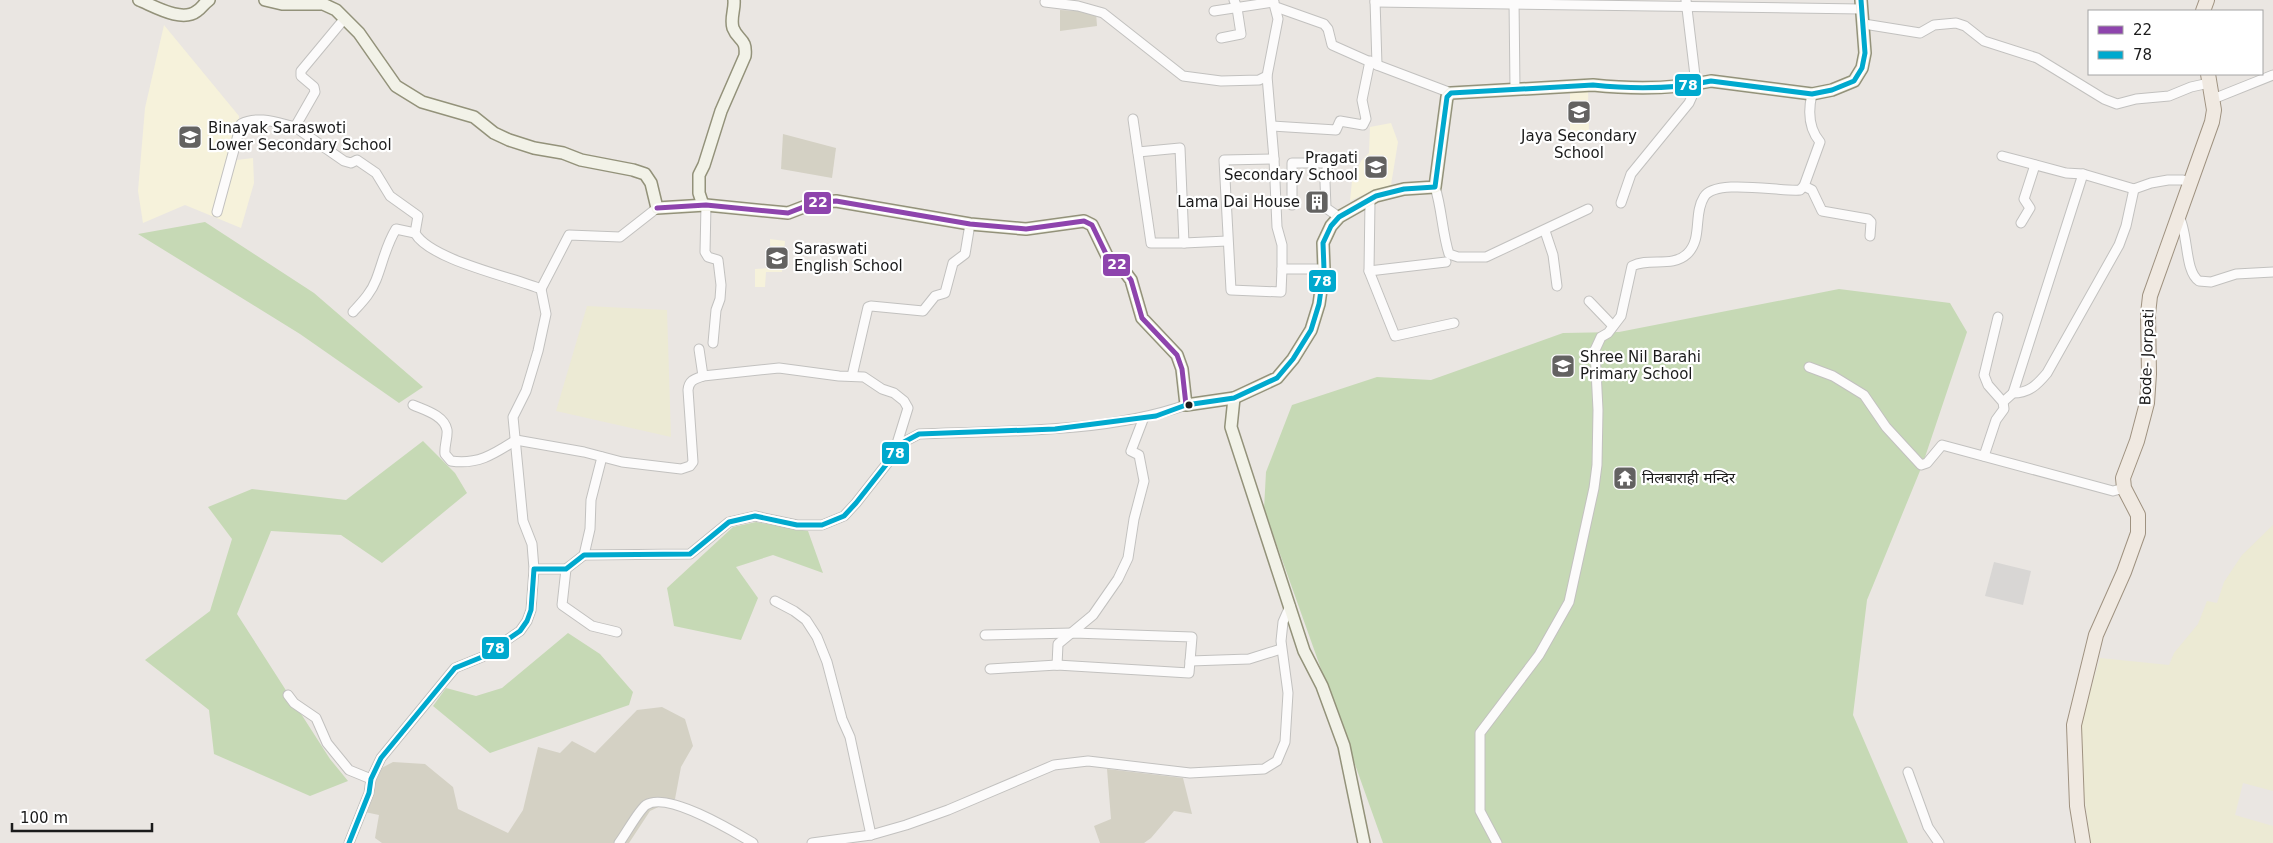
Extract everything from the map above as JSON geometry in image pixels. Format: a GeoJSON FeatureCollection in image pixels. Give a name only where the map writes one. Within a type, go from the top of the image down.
{"type":"FeatureCollection","features":[{"type":"Feature","properties":{"kind":"main road","name":"Bode- Jorpati"},"geometry":{"type":"LineString","coordinates":[[2124,488],[2124,470],[2139,435],[2147,403],[2150,296],[2212,122],[2213,99],[2209,79]]}},
{"type":"Feature","properties":{"kind":"main road"},"geometry":{"type":"LineString","coordinates":[[2083,843],[2077,806],[2074,725],[2096,635],[2124,572],[2138,533],[2138,515],[2124,488]]}},
{"type":"Feature","properties":{"kind":"street"},"geometry":{"type":"LineString","coordinates":[[139,0],[176,14],[189,15],[197,11],[209,0]]}},
{"type":"Feature","properties":{"kind":"street"},"geometry":{"type":"LineString","coordinates":[[265,0],[282,4],[323,4],[336,10],[364,39],[396,86],[409,95],[422,102],[474,118],[494,133],[509,140],[534,148],[563,153],[581,160],[645,174],[650,183],[657,208]]}},
{"type":"Feature","properties":{"kind":"street"},"geometry":{"type":"LineString","coordinates":[[713,343],[721,284],[718,260],[708,257],[705,252],[705,205],[699,193],[699,175],[721,111],[745,56],[746,48],[743,40],[734,31],[731,21],[734,0]]}},
{"type":"Feature","properties":{"kind":"street"},"geometry":{"type":"LineString","coordinates":[[1214,11],[1236,4],[1274,3],[1324,24],[1328,29],[1332,45],[1373,63],[1452,92],[1594,85],[1617,87],[1697,84],[1711,81],[1812,94],[1832,90],[1854,81],[1862,68],[1865,53],[1861,5],[1375,1],[1373,63],[1362,100],[1366,119],[1363,125],[1340,121],[1336,130],[1272,126]]}},
{"type":"Feature","properties":{"kind":"street"},"geometry":{"type":"LineString","coordinates":[[1045,2],[1078,6],[1103,13],[1183,76],[1230,81],[1259,80],[1267,76]]}},
{"type":"Feature","properties":{"kind":"street"},"geometry":{"type":"LineString","coordinates":[[1514,2],[1515,89]]}},
{"type":"Feature","properties":{"kind":"street"},"geometry":{"type":"LineString","coordinates":[[1274,3],[1278,19],[1267,76],[1272,126],[1274,160],[1277,227],[1282,244],[1281,292],[1231,290],[1224,160],[1274,160],[1330,163],[1325,182],[1326,208],[1339,217]]}},
{"type":"Feature","properties":{"kind":"street"},"geometry":{"type":"LineString","coordinates":[[1621,203],[1631,174],[1689,103],[1697,84],[1685,3]]}},
{"type":"Feature","properties":{"kind":"street"},"geometry":{"type":"LineString","coordinates":[[1221,38],[1241,34],[1236,4]]}},
{"type":"Feature","properties":{"kind":"street"},"geometry":{"type":"LineString","coordinates":[[295,127],[315,92],[314,87],[301,76],[301,71],[344,18]]}},
{"type":"Feature","properties":{"kind":"street"},"geometry":{"type":"LineString","coordinates":[[1864,24],[1920,33],[1934,25],[1956,23],[1966,26],[1984,41],[2037,58],[2104,99],[2117,104],[2136,99],[2169,96],[2209,79]]}},
{"type":"Feature","properties":{"kind":"street"},"geometry":{"type":"LineString","coordinates":[[2213,99],[2273,74]]}},
{"type":"Feature","properties":{"kind":"street"},"geometry":{"type":"LineString","coordinates":[[1452,92],[1447,97],[1435,187],[1444,222],[1444,238],[1449,254],[1458,258],[1486,257],[1545,231],[1588,209]]}},
{"type":"Feature","properties":{"kind":"street"},"geometry":{"type":"LineString","coordinates":[[1497,843],[1480,811],[1480,733],[1539,655],[1569,602],[1598,465],[1595,350],[1601,337],[1621,316],[1632,266],[1638,263],[1674,261],[1687,254],[1695,240],[1700,208],[1704,196],[1711,190],[1742,187],[1791,191],[1800,190],[1804,186],[1820,142],[1812,133],[1810,118],[1812,94]]}},
{"type":"Feature","properties":{"kind":"street"},"geometry":{"type":"LineString","coordinates":[[1133,119],[1151,243],[1184,244],[1227,241]]}},
{"type":"Feature","properties":{"kind":"street"},"geometry":{"type":"LineString","coordinates":[[217,212],[241,124],[246,121],[270,121],[295,127],[344,161],[351,162],[357,160],[376,173],[390,196],[418,216],[414,233]]}},
{"type":"Feature","properties":{"kind":"street"},"geometry":{"type":"LineString","coordinates":[[1138,152],[1180,148],[1184,244]]}},
{"type":"Feature","properties":{"kind":"street"},"geometry":{"type":"LineString","coordinates":[[2002,156],[2066,173],[2084,174],[2134,189],[2168,180],[2183,180],[2189,183]]}},
{"type":"Feature","properties":{"kind":"street"},"geometry":{"type":"LineString","coordinates":[[1292,162],[1292,205]]}},
{"type":"Feature","properties":{"kind":"street"},"geometry":{"type":"LineString","coordinates":[[2021,223],[2030,208],[2024,199],[2035,165]]}},
{"type":"Feature","properties":{"kind":"street"},"geometry":{"type":"LineString","coordinates":[[2003,402],[2013,393],[2084,174]]}},
{"type":"Feature","properties":{"kind":"street"},"geometry":{"type":"LineString","coordinates":[[1804,186],[1812,190],[1822,212],[1868,219],[1871,222],[1870,236]]}},
{"type":"Feature","properties":{"kind":"street"},"geometry":{"type":"LineString","coordinates":[[534,569],[566,569],[584,555],[690,554],[729,522],[755,516],[797,525],[822,525],[844,516],[904,442],[919,434],[1055,429],[1156,416],[1186,406],[1234,398],[1277,378],[1293,359],[1311,330],[1320,304],[1324,270],[1323,243],[1331,226],[1339,217],[1376,196],[1404,189],[1435,187]]}},
{"type":"Feature","properties":{"kind":"street"},"geometry":{"type":"LineString","coordinates":[[2013,393],[2024,393],[2037,385],[2047,374],[2060,353],[2119,245],[2126,226],[2134,189]]}},
{"type":"Feature","properties":{"kind":"street"},"geometry":{"type":"LineString","coordinates":[[348,843],[369,793],[371,778],[381,758],[456,668],[482,658],[520,631],[527,621],[531,610],[534,569],[532,544],[523,521],[513,417],[526,391],[538,351],[546,314],[541,289],[569,235],[620,237],[657,208],[705,205],[788,213],[814,204],[836,201],[970,224],[1026,229],[1084,221],[1092,226],[1109,260],[1122,268],[1131,280],[1142,318],[1177,355],[1182,369],[1186,406]]}},
{"type":"Feature","properties":{"kind":"street"},"geometry":{"type":"LineString","coordinates":[[1370,201],[1369,271],[1395,336],[1454,322]]}},
{"type":"Feature","properties":{"kind":"street"},"geometry":{"type":"LineString","coordinates":[[2178,214],[2184,224],[2192,274],[2199,281],[2211,282],[2236,274],[2273,272]]}},
{"type":"Feature","properties":{"kind":"street"},"geometry":{"type":"LineString","coordinates":[[852,376],[868,307],[924,311],[935,296],[945,294],[953,263],[965,254],[970,224]]}},
{"type":"Feature","properties":{"kind":"street"},"geometry":{"type":"LineString","coordinates":[[353,312],[368,296],[377,279],[387,243],[396,229],[414,233],[429,246],[452,258],[498,276],[516,279],[541,289]]}},
{"type":"Feature","properties":{"kind":"street"},"geometry":{"type":"LineString","coordinates":[[1545,231],[1552,255],[1557,286]]}},
{"type":"Feature","properties":{"kind":"street"},"geometry":{"type":"LineString","coordinates":[[1369,271],[1446,262]]}},
{"type":"Feature","properties":{"kind":"street"},"geometry":{"type":"LineString","coordinates":[[1282,269],[1324,270]]}},
{"type":"Feature","properties":{"kind":"street"},"geometry":{"type":"LineString","coordinates":[[1589,301],[1613,326]]}},
{"type":"Feature","properties":{"kind":"street"},"geometry":{"type":"LineString","coordinates":[[1984,456],[1996,420],[2004,409],[2003,402],[1988,385],[1984,375],[1998,317]]}},
{"type":"Feature","properties":{"kind":"street"},"geometry":{"type":"LineString","coordinates":[[699,349],[704,376]]}},
{"type":"Feature","properties":{"kind":"street"},"geometry":{"type":"LineString","coordinates":[[1809,367],[1832,376],[1864,395],[1886,427],[1918,464],[1927,463],[1942,445],[2113,491],[2124,488]]}},
{"type":"Feature","properties":{"kind":"street"},"geometry":{"type":"LineString","coordinates":[[413,405],[433,414],[442,421],[447,430],[445,454],[451,461],[475,461],[491,456],[516,440],[530,441],[622,462],[681,469],[690,466],[693,462],[688,385],[692,380],[704,376],[779,368],[868,378],[882,389],[894,393],[904,400],[908,408],[894,448],[896,452]]}},
{"type":"Feature","properties":{"kind":"street"},"geometry":{"type":"LineString","coordinates":[[1234,398],[1231,427],[1304,651],[1322,686],[1344,746],[1364,843]]}},
{"type":"Feature","properties":{"kind":"street"},"geometry":{"type":"LineString","coordinates":[[1057,665],[1058,644],[1093,615],[1118,579],[1128,558],[1134,519],[1144,482],[1139,455],[1130,451],[1144,418]]}},
{"type":"Feature","properties":{"kind":"street"},"geometry":{"type":"LineString","coordinates":[[584,555],[590,529],[591,500],[602,457]]}},
{"type":"Feature","properties":{"kind":"street"},"geometry":{"type":"LineString","coordinates":[[566,569],[562,605],[592,626],[617,632]]}},
{"type":"Feature","properties":{"kind":"street"},"geometry":{"type":"LineString","coordinates":[[775,602],[794,611],[806,620],[817,637],[827,662],[842,719],[850,736],[871,835]]}},
{"type":"Feature","properties":{"kind":"street"},"geometry":{"type":"LineString","coordinates":[[812,843],[871,835],[948,810],[1054,765],[1088,761],[1190,773],[1264,769],[1277,761],[1285,742],[1288,693],[1281,649],[1283,622],[1290,606]]}},
{"type":"Feature","properties":{"kind":"street"},"geometry":{"type":"LineString","coordinates":[[985,635],[1073,633],[1192,637],[1189,673],[1057,665],[990,669]]}},
{"type":"Feature","properties":{"kind":"street"},"geometry":{"type":"LineString","coordinates":[[1190,661],[1249,659],[1281,649]]}},
{"type":"Feature","properties":{"kind":"street"},"geometry":{"type":"LineString","coordinates":[[288,695],[294,703],[316,718],[327,743],[349,770],[371,778]]}},
{"type":"Feature","properties":{"kind":"street"},"geometry":{"type":"LineString","coordinates":[[1908,772],[1928,827],[1939,843]]}},
{"type":"Feature","properties":{"kind":"street"},"geometry":{"type":"LineString","coordinates":[[619,843],[646,806],[658,801],[710,818],[753,843]]}},
{"type":"Feature","properties":{"kind":"shaded area"},"geometry":{"type":"Polygon","coordinates":[[[1060,10],[1096,12],[1097,26],[1060,31],[1060,10]]]}},
{"type":"Feature","properties":{"kind":"shaded area","name":"Binayak Saraswoti Lower Secondary School"},"geometry":{"type":"Polygon","coordinates":[[[164,25],[239,116],[237,160],[253,158],[254,183],[241,228],[185,205],[143,223],[138,191],[145,108],[164,25]]]}},
{"type":"Feature","properties":{"kind":"shaded area","name":"Jaya Secondary School"},"geometry":{"type":"Polygon","coordinates":[[[1570,89],[1588,89],[1589,135],[1570,136],[1570,89]]]}},
{"type":"Feature","properties":{"kind":"shaded area","name":"Pragati Secondary School"},"geometry":{"type":"Polygon","coordinates":[[[1391,123],[1398,142],[1391,185],[1350,201],[1352,181],[1361,161],[1369,153],[1370,127],[1391,123]]]}},
{"type":"Feature","properties":{"kind":"shaded area"},"geometry":{"type":"Polygon","coordinates":[[[783,134],[836,148],[832,178],[781,169],[783,134]]]}},
{"type":"Feature","properties":{"kind":"shaded area","name":"Saraswati English School"},"geometry":{"type":"Polygon","coordinates":[[[770,239],[785,241],[782,272],[766,272],[765,287],[755,287],[755,269],[771,268],[770,239]]]}},
{"type":"Feature","properties":{"kind":"shaded area"},"geometry":{"type":"Polygon","coordinates":[[[587,306],[667,310],[671,437],[556,411],[587,306]]]}},
{"type":"Feature","properties":{"kind":"shaded area"},"geometry":{"type":"Polygon","coordinates":[[[2273,525],[2273,791],[2243,783],[2235,815],[2273,826],[2273,843],[2091,843],[2084,795],[2081,732],[2083,716],[2100,658],[2169,665],[2174,653],[2198,624],[2207,601],[2217,603],[2224,582],[2242,555],[2273,525]]]}},
{"type":"Feature","properties":{"kind":"shaded area"},"geometry":{"type":"Polygon","coordinates":[[[1994,562],[2031,571],[2023,605],[1985,596],[1994,562]]]}},
{"type":"Feature","properties":{"kind":"shaded area"},"geometry":{"type":"Polygon","coordinates":[[[662,707],[685,719],[693,746],[681,767],[675,799],[650,811],[629,843],[382,843],[375,838],[379,815],[360,811],[370,774],[393,762],[425,764],[453,787],[458,809],[508,833],[523,810],[538,747],[560,753],[572,741],[595,753],[637,710],[662,707]]]}},
{"type":"Feature","properties":{"kind":"shaded area"},"geometry":{"type":"Polygon","coordinates":[[[1107,769],[1183,778],[1192,814],[1174,811],[1151,838],[1144,843],[1100,843],[1094,826],[1111,819],[1107,769]]]}},
{"type":"Feature","properties":{"kind":"green space"},"geometry":{"type":"Polygon","coordinates":[[[205,222],[314,293],[423,387],[399,403],[300,334],[138,234],[205,222]]]}},
{"type":"Feature","properties":{"kind":"green space"},"geometry":{"type":"Polygon","coordinates":[[[1839,289],[1950,303],[1967,332],[1922,466],[1867,600],[1853,715],[1908,843],[1383,843],[1264,509],[1266,472],[1292,405],[1377,377],[1431,380],[1563,333],[1619,332],[1839,289]]]}},
{"type":"Feature","properties":{"kind":"green space"},"geometry":{"type":"Polygon","coordinates":[[[423,441],[455,473],[467,493],[382,563],[341,535],[271,531],[237,614],[330,759],[348,781],[310,796],[214,754],[209,710],[145,660],[210,611],[232,539],[208,507],[252,489],[346,500],[423,441]]]}},
{"type":"Feature","properties":{"kind":"green space"},"geometry":{"type":"Polygon","coordinates":[[[756,522],[808,531],[823,573],[773,555],[736,567],[758,598],[741,640],[674,626],[667,588],[733,527],[756,522]]]}},
{"type":"Feature","properties":{"kind":"green space"},"geometry":{"type":"Polygon","coordinates":[[[568,633],[600,654],[633,692],[629,705],[490,753],[433,706],[446,688],[476,696],[502,688],[568,633]]]}},
{"type":"Feature","properties":{"kind":"transit line","name":"78"},"geometry":{"type":"LineString","coordinates":[[349,843],[369,793],[371,779],[381,758],[455,668],[482,657],[520,631],[527,621],[531,610],[534,569],[566,569],[584,555],[690,554],[729,522],[755,516],[797,525],[822,525],[844,516],[904,442],[919,434],[1055,429],[1156,416],[1186,405],[1234,398],[1277,378],[1293,359],[1311,330],[1319,304],[1324,269],[1323,243],[1331,226],[1339,217],[1376,196],[1404,189],[1435,187],[1447,97],[1451,93],[1593,85],[1637,88],[1667,87],[1711,81],[1812,94],[1832,90],[1854,81],[1862,68],[1865,53],[1861,0]]}},
{"type":"Feature","properties":{"kind":"transit line","name":"22"},"geometry":{"type":"LineString","coordinates":[[657,208],[706,205],[788,213],[814,203],[836,201],[970,224],[1026,229],[1084,221],[1092,225],[1109,260],[1122,268],[1131,280],[1142,318],[1177,355],[1182,369],[1186,405]]}},
{"type":"Feature","properties":{"kind":"place","name":"Jaya Secondary School"},"geometry":{"type":"Point","coordinates":[1579,112]}},
{"type":"Feature","properties":{"kind":"place","name":"Binayak Saraswoti Lower Secondary School"},"geometry":{"type":"Point","coordinates":[190,137]}},
{"type":"Feature","properties":{"kind":"place","name":"Pragati Secondary School"},"geometry":{"type":"Point","coordinates":[1376,167]}},
{"type":"Feature","properties":{"kind":"place","name":"Lama Dai House"},"geometry":{"type":"Point","coordinates":[1317,202]}},
{"type":"Feature","properties":{"kind":"place","name":"Saraswati English School"},"geometry":{"type":"Point","coordinates":[777,258]}},
{"type":"Feature","properties":{"kind":"place","name":"Shree Nil Barahi Primary School"},"geometry":{"type":"Point","coordinates":[1563,366]}},
{"type":"Feature","properties":{"kind":"place","name":"निलबाराही मन्दिर"},"geometry":{"type":"Point","coordinates":[1625,478]}}]}
